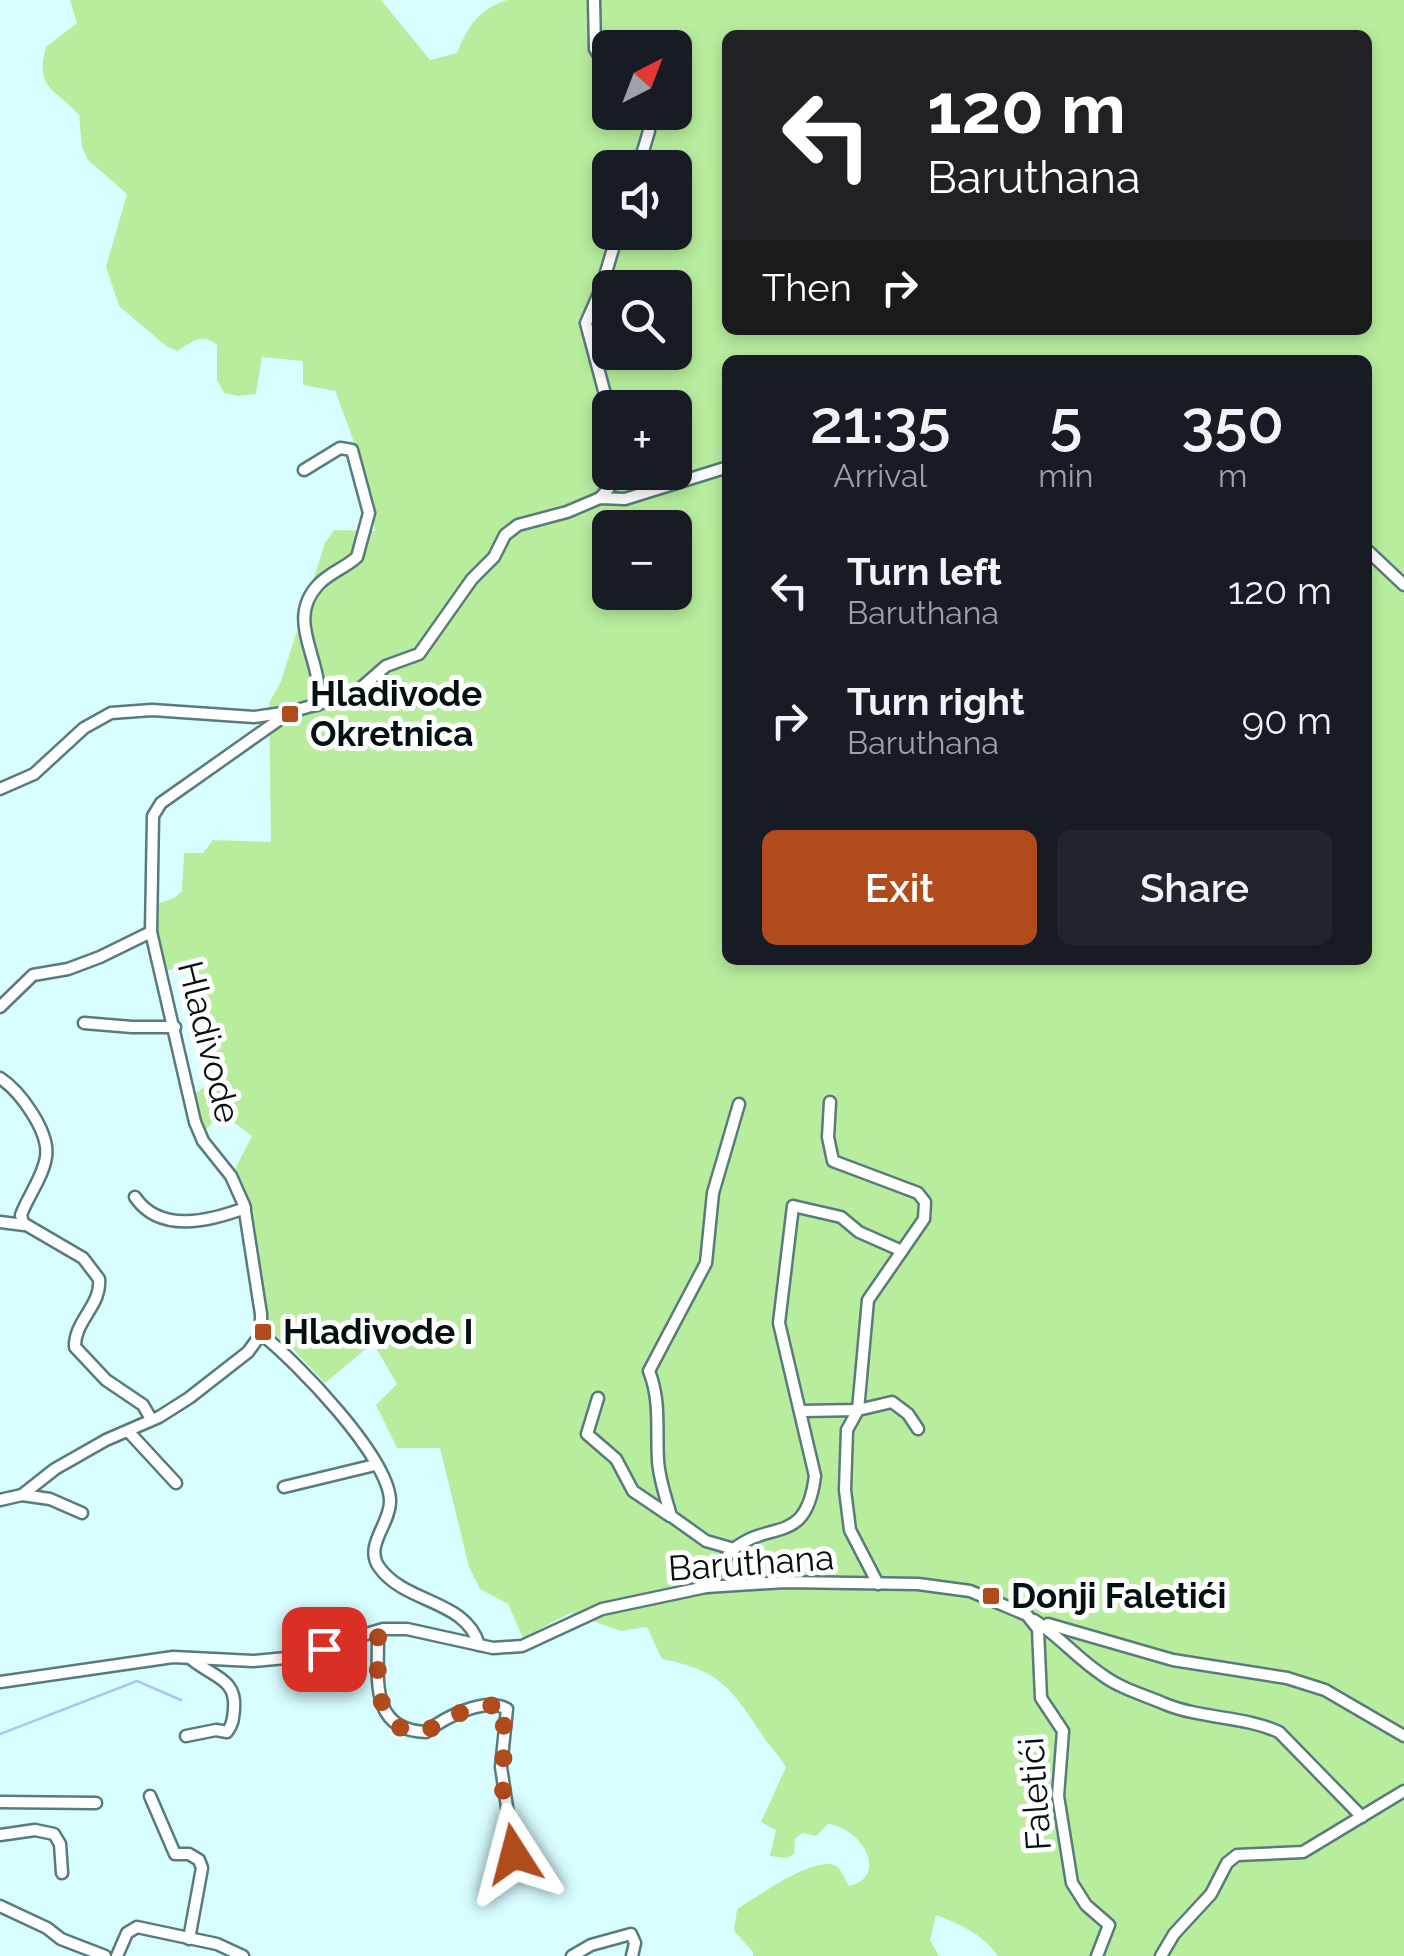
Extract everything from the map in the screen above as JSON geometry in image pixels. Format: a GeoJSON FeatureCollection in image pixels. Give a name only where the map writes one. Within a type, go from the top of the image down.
{"type":"FeatureCollection","features":[{"type":"Feature","properties":{"kind":"street"},"geometry":{"type":"LineString","coordinates":[[594,0],[595,30]]}},
{"type":"Feature","properties":{"kind":"street"},"geometry":{"type":"LineString","coordinates":[[604,390],[586,323],[613,250]]}},
{"type":"Feature","properties":{"kind":"street"},"geometry":{"type":"LineString","coordinates":[[304,470],[340,448],[352,450],[369,513],[357,558],[318,584],[304,613],[303,631],[319,679],[316,705]]}},
{"type":"Feature","properties":{"kind":"street","name":"Hladivode"},"geometry":{"type":"LineString","coordinates":[[261,1334],[244,1208],[238,1190],[203,1141],[195,1122],[151,932],[156,808],[290,712],[354,694],[386,666],[419,654],[512,529],[600,498],[625,499],[722,469]]}},
{"type":"Feature","properties":{"kind":"street"},"geometry":{"type":"LineString","coordinates":[[600,498],[607,490]]}},
{"type":"Feature","properties":{"kind":"street"},"geometry":{"type":"LineString","coordinates":[[1372,555],[1404,585]]}},
{"type":"Feature","properties":{"kind":"street"},"geometry":{"type":"LineString","coordinates":[[0,789],[34,774],[84,728],[111,713],[152,710],[254,717],[290,712]]}},
{"type":"Feature","properties":{"kind":"street","name":"Hladivode"},"geometry":{"type":"LineString","coordinates":[[0,1007],[33,976],[100,958],[151,932]]}},
{"type":"Feature","properties":{"kind":"street"},"geometry":{"type":"LineString","coordinates":[[84,1022],[132,1028],[175,1027]]}},
{"type":"Feature","properties":{"kind":"street"},"geometry":{"type":"LineString","coordinates":[[0,1078],[24,1100],[46,1148],[44,1162],[21,1215],[24,1225]]}},
{"type":"Feature","properties":{"kind":"street"},"geometry":{"type":"LineString","coordinates":[[830,1102],[828,1136],[833,1161],[860,1168],[923,1196],[924,1219],[868,1300],[858,1410],[847,1430],[845,1490],[850,1530],[878,1584]]}},
{"type":"Feature","properties":{"kind":"street"},"geometry":{"type":"LineString","coordinates":[[671,1516],[657,1457],[660,1439],[649,1372],[706,1263],[714,1193],[739,1104]]}},
{"type":"Feature","properties":{"kind":"street"},"geometry":{"type":"LineString","coordinates":[[135,1198],[144,1211],[161,1218],[194,1222],[244,1208]]}},
{"type":"Feature","properties":{"kind":"street"},"geometry":{"type":"LineString","coordinates":[[706,1588],[734,1549],[789,1528],[812,1496],[815,1476],[778,1323],[793,1206],[842,1217],[868,1236],[902,1251]]}},
{"type":"Feature","properties":{"kind":"street"},"geometry":{"type":"LineString","coordinates":[[0,1222],[24,1225],[82,1258],[94,1270],[100,1289],[74,1338],[75,1347],[106,1380],[144,1405],[151,1419]]}},
{"type":"Feature","properties":{"kind":"street"},"geometry":{"type":"LineString","coordinates":[[22,1495],[54,1469],[216,1380],[248,1352],[261,1334],[302,1370],[349,1424],[388,1486],[388,1514],[374,1558],[380,1568],[414,1594],[466,1620],[478,1645]]}},
{"type":"Feature","properties":{"kind":"street"},"geometry":{"type":"LineString","coordinates":[[598,1398],[587,1434],[616,1459],[633,1491],[706,1542],[734,1549]]}},
{"type":"Feature","properties":{"kind":"street"},"geometry":{"type":"LineString","coordinates":[[802,1410],[858,1410],[892,1402],[908,1414],[918,1429]]}},
{"type":"Feature","properties":{"kind":"street"},"geometry":{"type":"LineString","coordinates":[[128,1431],[176,1483]]}},
{"type":"Feature","properties":{"kind":"street"},"geometry":{"type":"LineString","coordinates":[[284,1487],[374,1463]]}},
{"type":"Feature","properties":{"kind":"street"},"geometry":{"type":"LineString","coordinates":[[0,1500],[22,1495],[50,1499],[82,1513]]}},
{"type":"Feature","properties":{"kind":"street","name":"Baruthana"},"geometry":{"type":"LineString","coordinates":[[0,1682],[173,1657],[253,1661],[286,1658],[378,1630],[406,1629],[478,1645],[522,1646],[602,1609],[706,1588],[785,1582],[918,1584],[970,1591],[1009,1605],[1033,1620]]}},
{"type":"Feature","properties":{"kind":"street"},"geometry":{"type":"LineString","coordinates":[[1033,1620],[1174,1660],[1287,1678],[1324,1690],[1404,1736]]}},
{"type":"Feature","properties":{"kind":"street"},"geometry":{"type":"LineString","coordinates":[[1033,1620],[1058,1635],[1099,1674],[1114,1682],[1206,1718],[1264,1726],[1279,1732],[1362,1817]]}},
{"type":"Feature","properties":{"kind":"street","name":"Faletići"},"geometry":{"type":"LineString","coordinates":[[1033,1620],[1040,1642],[1042,1698],[1063,1731],[1058,1796],[1072,1883],[1086,1905],[1109,1924],[1098,1956]]}},
{"type":"Feature","properties":{"kind":"street"},"geometry":{"type":"LineString","coordinates":[[378,1630],[382,1702],[390,1722],[402,1729],[426,1732],[451,1716],[487,1705],[504,1706],[503,1795],[514,1854]]}},
{"type":"Feature","properties":{"kind":"street"},"geometry":{"type":"LineString","coordinates":[[186,1736],[216,1730],[227,1732],[236,1697],[230,1685],[190,1658]]}},
{"type":"Feature","properties":{"kind":"street"},"geometry":{"type":"LineString","coordinates":[[1160,1956],[1174,1934],[1211,1894],[1227,1863],[1237,1855],[1303,1852],[1404,1791]]}},
{"type":"Feature","properties":{"kind":"street"},"geometry":{"type":"LineString","coordinates":[[150,1796],[175,1854],[190,1854],[202,1868],[188,1939]]}},
{"type":"Feature","properties":{"kind":"street"},"geometry":{"type":"LineString","coordinates":[[0,1802],[96,1803]]}},
{"type":"Feature","properties":{"kind":"street"},"geometry":{"type":"LineString","coordinates":[[0,1835],[35,1830],[54,1834],[60,1844],[62,1873]]}},
{"type":"Feature","properties":{"kind":"street"},"geometry":{"type":"LineString","coordinates":[[0,1906],[62,1939],[105,1956]]}},
{"type":"Feature","properties":{"kind":"street"},"geometry":{"type":"LineString","coordinates":[[118,1956],[132,1928],[218,1944],[243,1956]]}},
{"type":"Feature","properties":{"kind":"street"},"geometry":{"type":"LineString","coordinates":[[572,1956],[630,1934],[635,1943],[632,1956]]}},
{"type":"Feature","properties":{"kind":"green space"},"geometry":{"type":"Polygon","coordinates":[[[70,0],[381,0],[430,60],[457,53],[476,20],[489,8],[507,0],[1404,0],[1404,1956],[998,1956],[971,1931],[936,1915],[930,1940],[939,1956],[753,1956],[734,1931],[737,1909],[815,1866],[836,1866],[849,1886],[862,1880],[869,1862],[859,1842],[850,1833],[828,1824],[816,1836],[802,1833],[795,1839],[794,1854],[787,1858],[770,1856],[776,1830],[761,1822],[786,1767],[733,1694],[698,1669],[662,1659],[647,1627],[621,1631],[570,1613],[523,1638],[508,1604],[480,1589],[469,1567],[440,1448],[397,1448],[376,1405],[397,1384],[373,1343],[325,1383],[272,1333],[265,1311],[250,1204],[233,1173],[252,1136],[221,1113],[204,1132],[195,1094],[217,1077],[213,1048],[185,965],[166,971],[155,929],[154,905],[182,891],[184,853],[203,853],[213,840],[271,842],[269,703],[281,681],[325,543],[334,530],[375,531],[369,495],[335,391],[303,385],[303,361],[262,357],[256,394],[224,393],[217,380],[217,345],[202,339],[177,351],[119,306],[106,267],[127,194],[88,160],[82,147],[79,115],[49,87],[43,61],[46,47],[77,23],[70,0]]]}},
{"type":"Feature","properties":{"kind":"waterway"},"geometry":{"type":"LineString","coordinates":[[0,1734],[137,1681],[181,1700]]}},
{"type":"Feature","properties":{"kind":"place","name":"Hladivode Okretnica"},"geometry":{"type":"Point","coordinates":[290,714]}},
{"type":"Feature","properties":{"kind":"place","name":"Hladivode I"},"geometry":{"type":"Point","coordinates":[263,1332]}},
{"type":"Feature","properties":{"kind":"place","name":"Donji Faletići"},"geometry":{"type":"Point","coordinates":[991,1596]}},
{"type":"Feature","properties":{"kind":"route"},"geometry":{"type":"LineString","coordinates":[[324,1649],[378,1630],[382,1702],[390,1722],[402,1729],[426,1732],[451,1716],[487,1705],[504,1706],[501,1767],[514,1854]]}}]}
